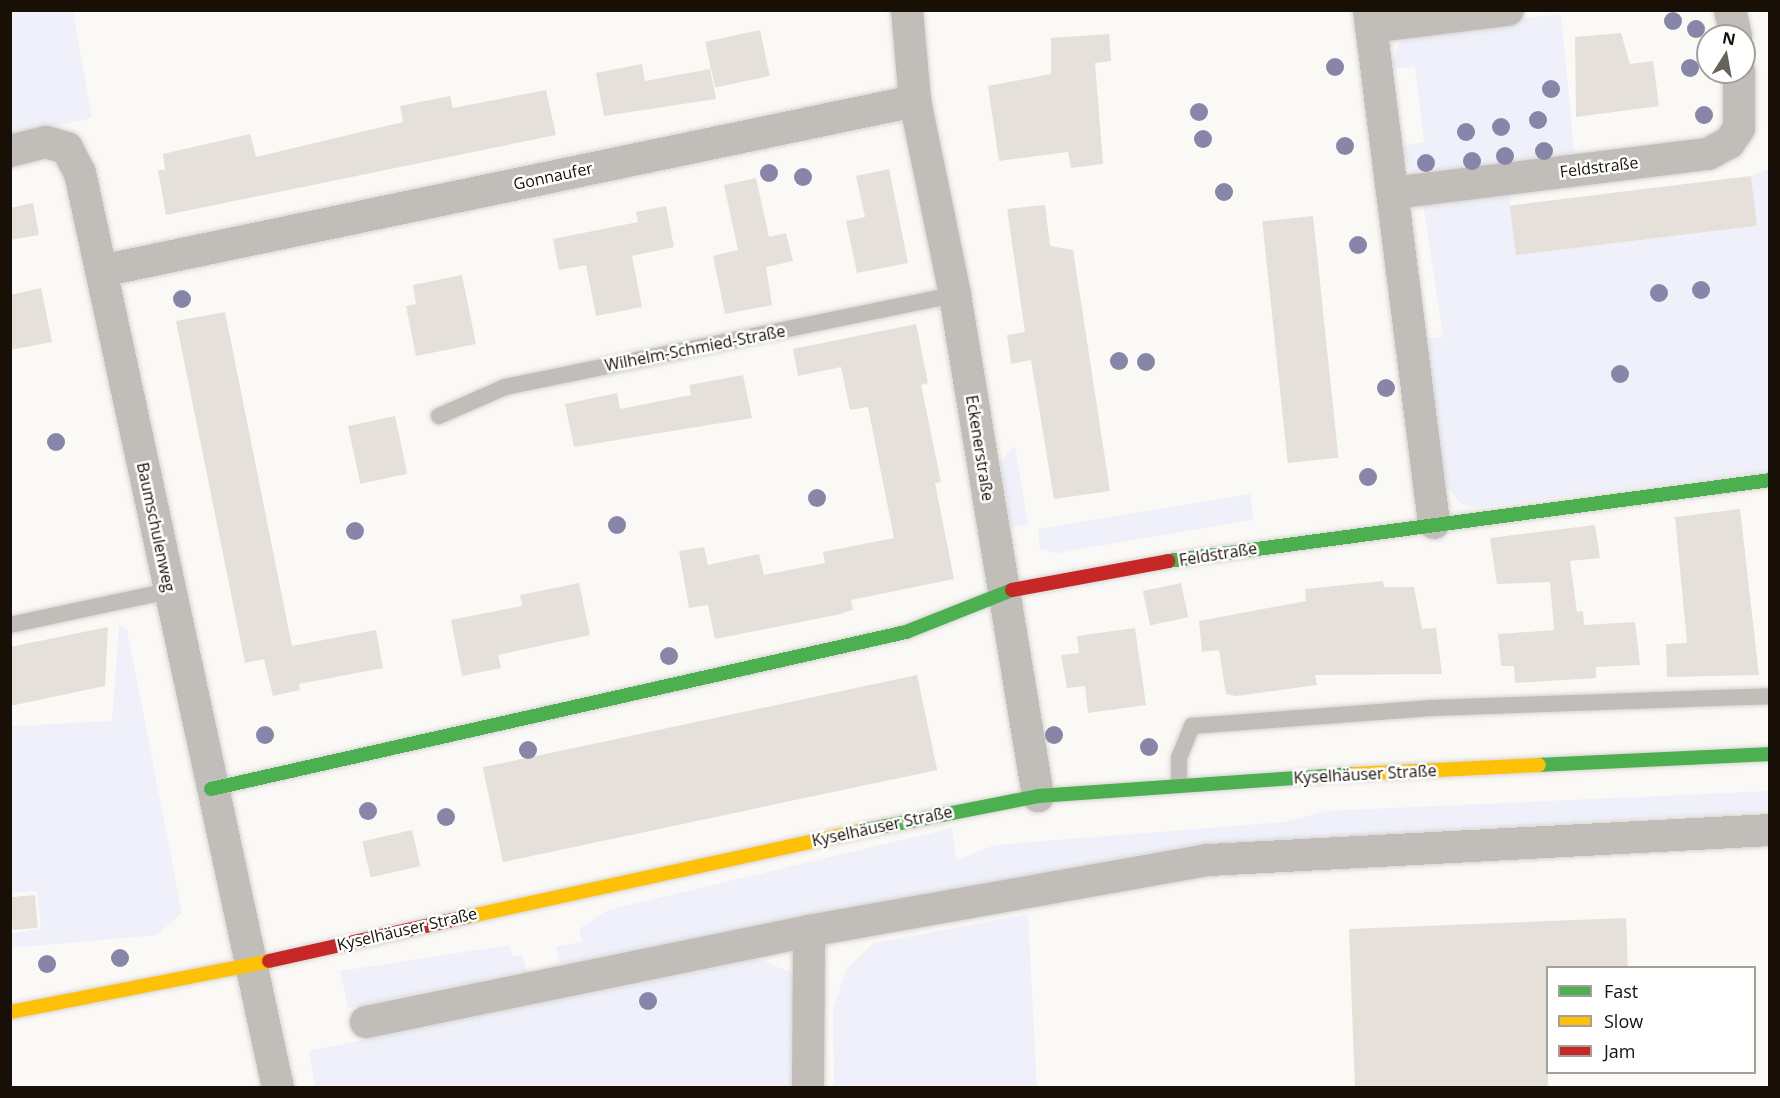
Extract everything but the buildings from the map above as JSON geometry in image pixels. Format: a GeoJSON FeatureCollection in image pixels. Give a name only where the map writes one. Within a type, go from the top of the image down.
{"type":"FeatureCollection","features":[{"type":"Feature","properties":{"kind":"main road","name":"Feldstraße"},"geometry":{"type":"LineString","coordinates":[[1004,592],[1213,553],[1770,480]]}},
{"type":"Feature","properties":{"kind":"main road"},"geometry":{"type":"LineString","coordinates":[[211,789],[906,632],[1004,592]]}},
{"type":"Feature","properties":{"kind":"main road","name":"Kyselhäuser Straße"},"geometry":{"type":"LineString","coordinates":[[10,1012],[250,964],[1038,796],[1179,783],[1770,754]]}},
{"type":"Feature","properties":{"kind":"street"},"geometry":{"type":"LineString","coordinates":[[907,10],[915,101]]}},
{"type":"Feature","properties":{"kind":"street"},"geometry":{"type":"LineString","coordinates":[[1434,524],[1370,19],[1508,10]]}},
{"type":"Feature","properties":{"kind":"street","name":"Feldstraße"},"geometry":{"type":"LineString","coordinates":[[1393,193],[1708,154],[1730,143],[1739,128],[1739,84]]}},
{"type":"Feature","properties":{"kind":"street","name":"Gonnaufer"},"geometry":{"type":"LineString","coordinates":[[101,271],[915,101]]}},
{"type":"Feature","properties":{"kind":"street","name":"Eckenerstraße"},"geometry":{"type":"LineString","coordinates":[[915,101],[955,295],[1038,796]]}},
{"type":"Feature","properties":{"kind":"street","name":"Baumschulenweg"},"geometry":{"type":"LineString","coordinates":[[10,151],[46,142],[67,148],[80,173],[211,789],[278,1088]]}},
{"type":"Feature","properties":{"kind":"street"},"geometry":{"type":"LineString","coordinates":[[366,1022],[809,931],[1209,860],[1770,830]]}},
{"type":"Feature","properties":{"kind":"street"},"geometry":{"type":"LineString","coordinates":[[808,1088],[809,931]]}},
{"type":"Feature","properties":{"kind":"lane","name":"Wilhelm-Schmied-Straße"},"geometry":{"type":"LineString","coordinates":[[440,416],[505,387],[955,295]]}},
{"type":"Feature","properties":{"kind":"lane"},"geometry":{"type":"LineString","coordinates":[[10,625],[169,591]]}},
{"type":"Feature","properties":{"kind":"lane"},"geometry":{"type":"LineString","coordinates":[[1179,783],[1179,758],[1192,726],[1431,708],[1770,696]]}},
{"type":"Feature","properties":{"kind":"shaded area"},"geometry":{"type":"Polygon","coordinates":[[[10,11],[73,11],[92,118],[11,136],[10,11]]]}},
{"type":"Feature","properties":{"kind":"shaded area"},"geometry":{"type":"Polygon","coordinates":[[[1561,14],[1575,160],[1422,177],[1412,172],[1398,146],[1424,142],[1415,67],[1389,69],[1401,41],[1438,28],[1561,14]]]}},
{"type":"Feature","properties":{"kind":"shaded area"},"geometry":{"type":"Polygon","coordinates":[[[1769,169],[1769,471],[1474,508],[1459,502],[1440,477],[1422,339],[1443,337],[1423,203],[1509,188],[1517,255],[1757,226],[1751,176],[1769,169]]]}},
{"type":"Feature","properties":{"kind":"shaded area"},"geometry":{"type":"Polygon","coordinates":[[[1015,446],[1028,524],[1011,528],[1000,462],[1015,446]]]}},
{"type":"Feature","properties":{"kind":"shaded area"},"geometry":{"type":"Polygon","coordinates":[[[1251,494],[1253,520],[1058,553],[1040,549],[1038,529],[1251,494]]]}},
{"type":"Feature","properties":{"kind":"shaded area"},"geometry":{"type":"Polygon","coordinates":[[[119,625],[127,629],[182,913],[157,935],[11,948],[11,933],[41,929],[37,891],[11,893],[11,726],[112,721],[119,625]]]}},
{"type":"Feature","properties":{"kind":"shaded area"},"geometry":{"type":"Polygon","coordinates":[[[1769,791],[1769,811],[1181,847],[560,964],[556,947],[582,942],[579,929],[608,910],[952,828],[956,861],[994,845],[1286,822],[1325,811],[1769,791]]]}},
{"type":"Feature","properties":{"kind":"shaded area"},"geometry":{"type":"Polygon","coordinates":[[[1028,914],[1037,1087],[834,1087],[833,1009],[847,968],[874,943],[1028,914]]]}},
{"type":"Feature","properties":{"kind":"shaded area"},"geometry":{"type":"Polygon","coordinates":[[[509,945],[513,957],[522,955],[527,971],[348,1008],[340,971],[509,945]]]}},
{"type":"Feature","properties":{"kind":"shaded area"},"geometry":{"type":"Polygon","coordinates":[[[759,959],[797,975],[796,1087],[315,1087],[309,1051],[759,959]]]}},
{"type":"Feature","properties":{"kind":"traffic: fast"},"geometry":{"type":"LineString","coordinates":[[1168,561],[1770,480]]}},
{"type":"Feature","properties":{"kind":"traffic: fast"},"geometry":{"type":"LineString","coordinates":[[211,789],[906,632],[1012,590]]}},
{"type":"Feature","properties":{"kind":"traffic: fast"},"geometry":{"type":"LineString","coordinates":[[1539,765],[1770,754]]}},
{"type":"Feature","properties":{"kind":"traffic: fast"},"geometry":{"type":"LineString","coordinates":[[860,831],[1038,796],[1354,774]]}},
{"type":"Feature","properties":{"kind":"traffic: slow"},"geometry":{"type":"LineString","coordinates":[[1354,774],[1539,765]]}},
{"type":"Feature","properties":{"kind":"traffic: slow"},"geometry":{"type":"LineString","coordinates":[[466,917],[860,831]]}},
{"type":"Feature","properties":{"kind":"traffic: slow"},"geometry":{"type":"LineString","coordinates":[[10,1012],[269,961]]}},
{"type":"Feature","properties":{"kind":"traffic: jam"},"geometry":{"type":"LineString","coordinates":[[1012,590],[1168,561]]}},
{"type":"Feature","properties":{"kind":"traffic: jam"},"geometry":{"type":"LineString","coordinates":[[269,961],[466,917]]}}]}
